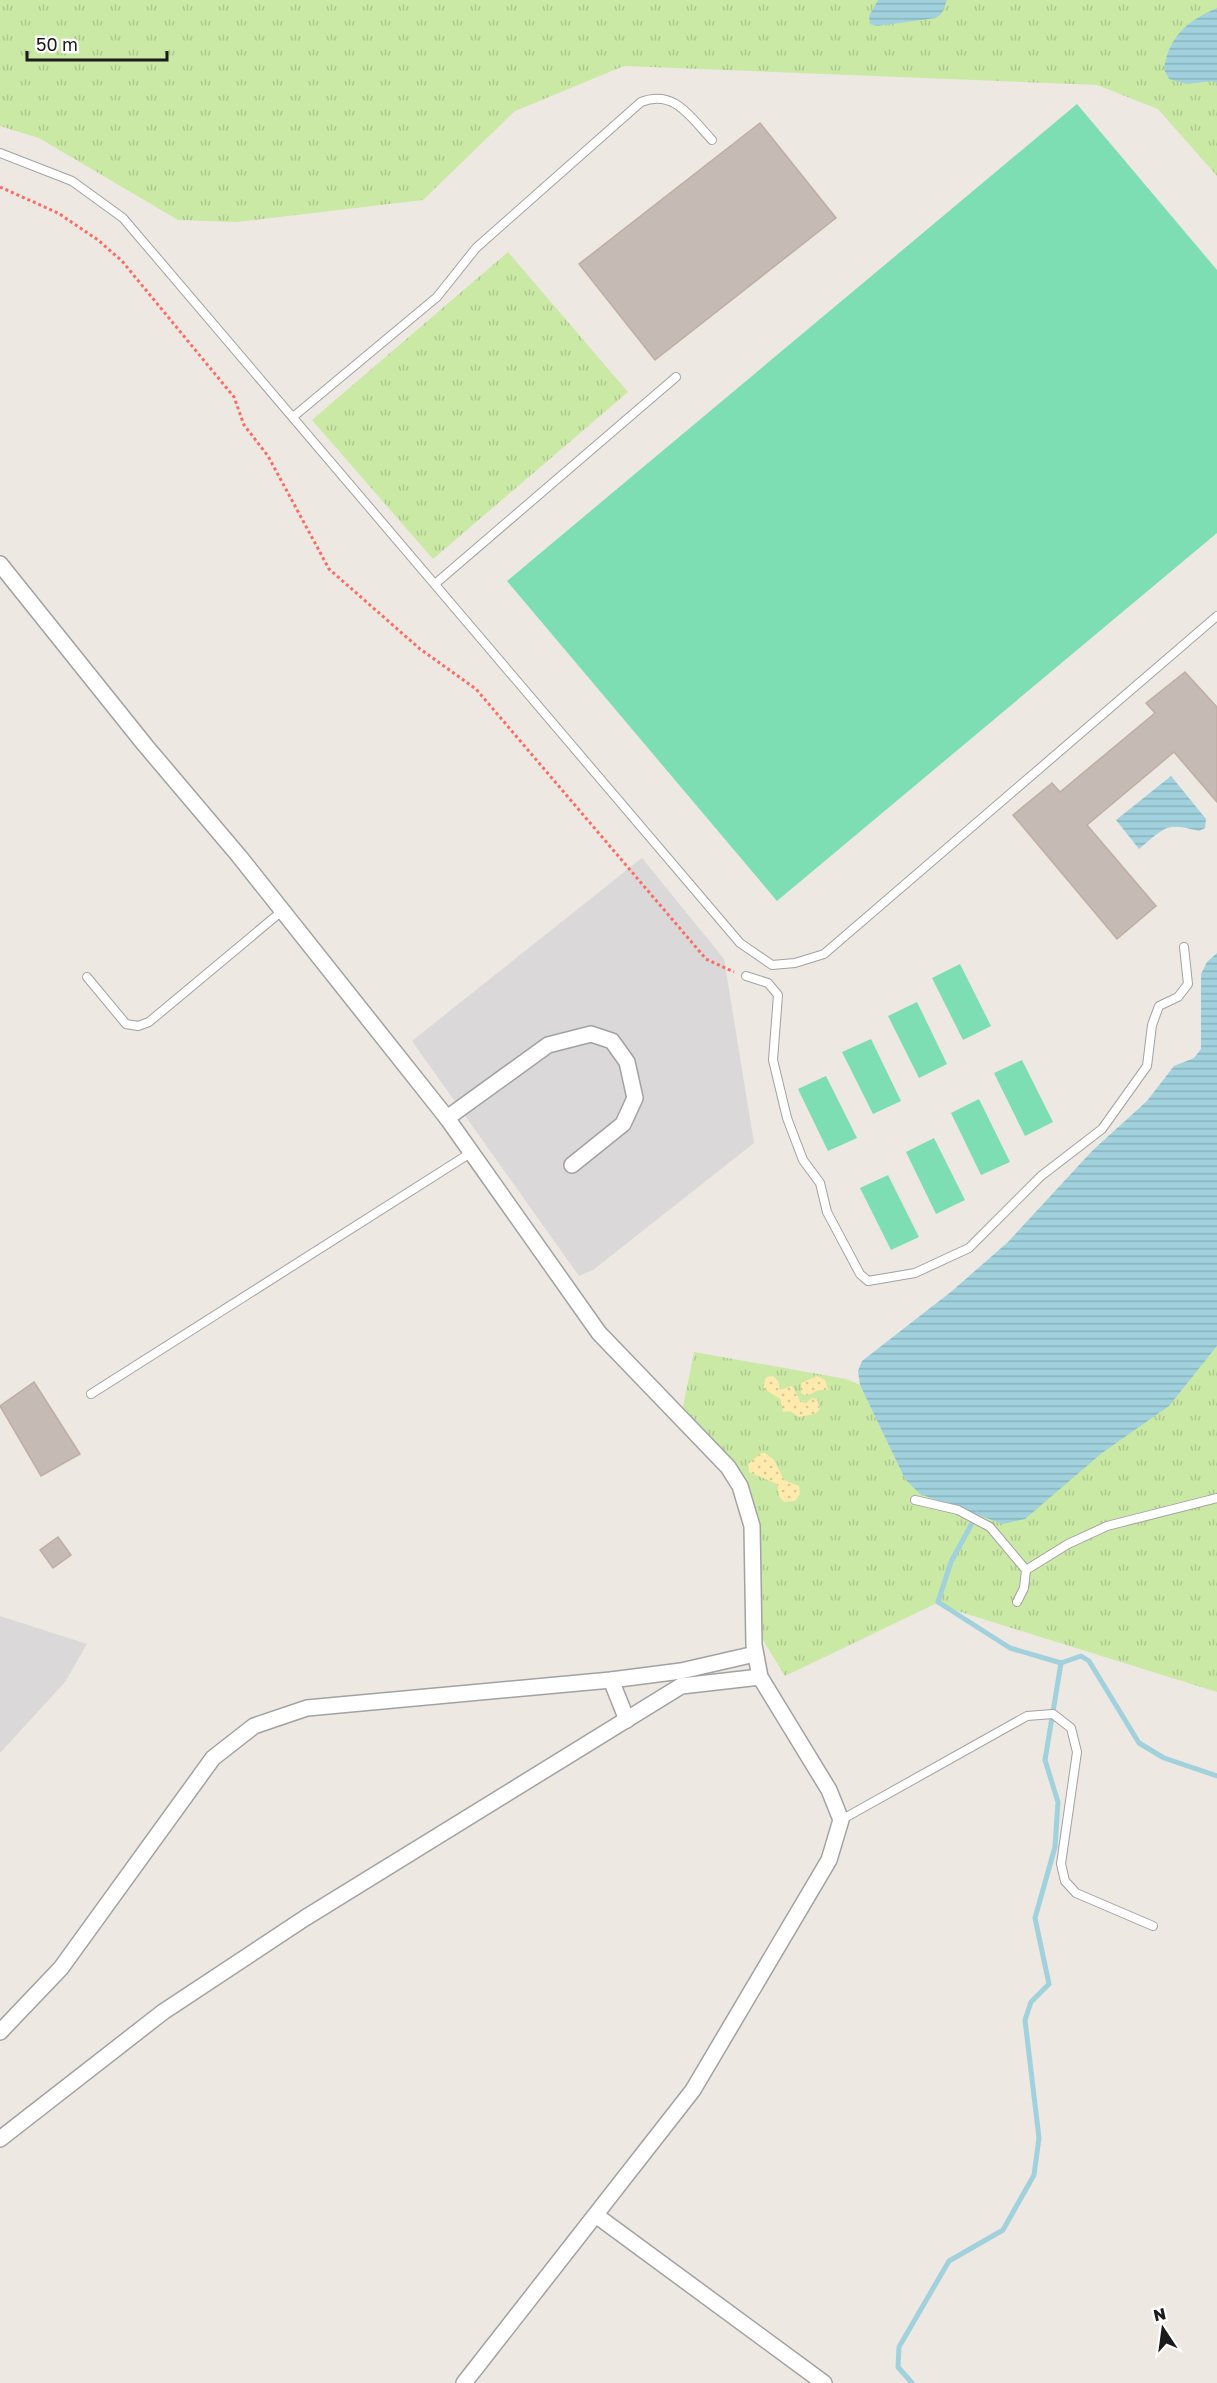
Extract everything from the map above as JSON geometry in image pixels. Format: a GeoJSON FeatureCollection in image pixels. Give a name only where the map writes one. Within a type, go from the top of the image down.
{"type":"FeatureCollection","features":[{"type":"Feature","properties":{"kind":"street"},"geometry":{"type":"LineString","coordinates":[[0,564],[282,910],[447,1118],[599,1333],[728,1467],[740,1486],[752,1526],[755,1654],[760,1677],[829,1790],[841,1820],[829,1860],[693,2090],[597,2216],[464,2383]]}},
{"type":"Feature","properties":{"kind":"street"},"geometry":{"type":"LineString","coordinates":[[447,1118],[548,1045],[591,1034],[612,1041],[627,1062],[635,1098],[623,1124],[572,1165]]}},
{"type":"Feature","properties":{"kind":"street"},"geometry":{"type":"LineString","coordinates":[[0,2139],[163,2012],[305,1918],[627,1720],[681,1678],[755,1654]]}},
{"type":"Feature","properties":{"kind":"street"},"geometry":{"type":"LineString","coordinates":[[0,2032],[61,1968],[213,1758],[254,1726],[307,1708],[611,1680],[760,1677]]}},
{"type":"Feature","properties":{"kind":"street"},"geometry":{"type":"LineString","coordinates":[[611,1680],[627,1720]]}},
{"type":"Feature","properties":{"kind":"street"},"geometry":{"type":"LineString","coordinates":[[597,2216],[824,2383]]}},
{"type":"Feature","properties":{"kind":"lane"},"geometry":{"type":"LineString","coordinates":[[293,417],[437,297],[476,248],[641,102],[655,97],[675,102],[712,140]]}},
{"type":"Feature","properties":{"kind":"lane"},"geometry":{"type":"LineString","coordinates":[[0,153],[72,181],[123,218],[740,943],[772,965],[795,963],[824,954],[1217,616]]}},
{"type":"Feature","properties":{"kind":"lane"},"geometry":{"type":"LineString","coordinates":[[435,584],[676,377]]}},
{"type":"Feature","properties":{"kind":"lane"},"geometry":{"type":"LineString","coordinates":[[87,977],[126,1024],[138,1026],[149,1022],[282,910]]}},
{"type":"Feature","properties":{"kind":"lane"},"geometry":{"type":"LineString","coordinates":[[746,976],[768,983],[778,995],[773,1060],[787,1118],[803,1161],[820,1183],[827,1212],[860,1274],[868,1281],[915,1273],[969,1248],[1041,1176],[1102,1129],[1147,1065],[1152,1025],[1159,1006],[1178,997],[1188,984],[1184,947]]}},
{"type":"Feature","properties":{"kind":"lane"},"geometry":{"type":"LineString","coordinates":[[92,1395],[472,1152]]}},
{"type":"Feature","properties":{"kind":"lane"},"geometry":{"type":"LineString","coordinates":[[1026,1570],[1068,1544],[1107,1526],[1217,1498]]}},
{"type":"Feature","properties":{"kind":"lane"},"geometry":{"type":"LineString","coordinates":[[915,1500],[958,1510],[990,1527],[1026,1570],[1024,1588],[1017,1602]]}},
{"type":"Feature","properties":{"kind":"lane"},"geometry":{"type":"LineString","coordinates":[[841,1820],[1027,1716],[1053,1714],[1071,1728],[1077,1752],[1061,1864],[1065,1881],[1076,1893],[1154,1926]]}},
{"type":"Feature","properties":{"kind":"path"},"geometry":{"type":"LineString","coordinates":[[0,187],[58,213],[98,240],[122,261],[234,397],[244,425],[268,456],[329,569],[420,649],[476,689],[706,959],[746,976]]}},
{"type":"Feature","properties":{"kind":"shaded area"},"geometry":{"type":"Polygon","coordinates":[[[642,858],[724,959],[754,1143],[593,1270],[579,1276],[412,1041],[642,858]]]}},
{"type":"Feature","properties":{"kind":"shaded area"},"geometry":{"type":"Polygon","coordinates":[[[0,1616],[87,1644],[65,1682],[0,1753],[0,1616]]]}},
{"type":"Feature","properties":{"kind":"green space"},"geometry":{"type":"Polygon","coordinates":[[[0,0],[1217,0],[1217,176],[1158,109],[1097,85],[624,66],[515,111],[423,200],[236,222],[178,220],[39,138],[0,126],[0,0]]]}},
{"type":"Feature","properties":{"kind":"green space"},"geometry":{"type":"Polygon","coordinates":[[[1077,104],[1217,270],[1217,533],[777,901],[507,581],[1077,104]]]}},
{"type":"Feature","properties":{"kind":"green space"},"geometry":{"type":"Polygon","coordinates":[[[508,252],[628,392],[433,559],[312,420],[508,252]]]}},
{"type":"Feature","properties":{"kind":"green space"},"geometry":{"type":"Polygon","coordinates":[[[960,964],[991,1026],[963,1040],[932,978],[960,964]]]}},
{"type":"Feature","properties":{"kind":"green space"},"geometry":{"type":"Polygon","coordinates":[[[917,1002],[947,1064],[919,1078],[888,1016],[917,1002]]]}},
{"type":"Feature","properties":{"kind":"green space"},"geometry":{"type":"Polygon","coordinates":[[[871,1039],[901,1101],[873,1114],[842,1052],[871,1039]]]}},
{"type":"Feature","properties":{"kind":"green space"},"geometry":{"type":"Polygon","coordinates":[[[1022,1060],[1053,1122],[1025,1136],[994,1073],[1022,1060]]]}},
{"type":"Feature","properties":{"kind":"green space"},"geometry":{"type":"Polygon","coordinates":[[[826,1076],[857,1138],[828,1151],[798,1089],[826,1076]]]}},
{"type":"Feature","properties":{"kind":"green space"},"geometry":{"type":"Polygon","coordinates":[[[979,1099],[1010,1162],[981,1175],[951,1113],[979,1099]]]}},
{"type":"Feature","properties":{"kind":"green space"},"geometry":{"type":"Polygon","coordinates":[[[934,1138],[965,1200],[936,1214],[906,1152],[934,1138]]]}},
{"type":"Feature","properties":{"kind":"green space"},"geometry":{"type":"Polygon","coordinates":[[[888,1175],[919,1237],[891,1250],[860,1188],[888,1175]]]}},
{"type":"Feature","properties":{"kind":"green space"},"geometry":{"type":"Polygon","coordinates":[[[1217,1346],[1217,1692],[935,1604],[785,1676],[758,1632],[743,1481],[724,1451],[683,1407],[694,1352],[846,1379],[860,1385],[905,1479],[1102,1453],[1168,1406],[1217,1346]]]}},
{"type":"Feature","properties":{"kind":"sand"},"geometry":{"type":"Polygon","coordinates":[[[773,1376],[778,1381],[780,1390],[792,1386],[801,1402],[806,1403],[812,1398],[817,1399],[820,1409],[815,1414],[799,1417],[790,1411],[783,1412],[780,1399],[763,1388],[766,1377],[773,1376]]]}},
{"type":"Feature","properties":{"kind":"sand"},"geometry":{"type":"Polygon","coordinates":[[[817,1376],[825,1380],[828,1390],[819,1390],[806,1396],[801,1393],[801,1383],[817,1376]]]}},
{"type":"Feature","properties":{"kind":"sand"},"geometry":{"type":"Polygon","coordinates":[[[761,1453],[765,1453],[774,1460],[784,1480],[799,1486],[800,1494],[795,1501],[784,1502],[779,1496],[777,1484],[749,1472],[748,1464],[761,1453]]]}},
{"type":"Feature","properties":{"kind":"water"},"geometry":{"type":"Polygon","coordinates":[[[878,0],[947,0],[942,13],[936,18],[877,26],[870,24],[869,16],[878,0]]]}},
{"type":"Feature","properties":{"kind":"water"},"geometry":{"type":"Polygon","coordinates":[[[1217,8],[1217,83],[1212,81],[1187,84],[1169,79],[1164,69],[1166,57],[1175,39],[1188,24],[1217,8]]]}},
{"type":"Feature","properties":{"kind":"water"},"geometry":{"type":"Polygon","coordinates":[[[1171,776],[1206,819],[1205,828],[1199,831],[1179,827],[1166,828],[1139,849],[1116,820],[1171,776]]]}},
{"type":"Feature","properties":{"kind":"water"},"geometry":{"type":"Polygon","coordinates":[[[1217,953],[1217,1346],[1169,1406],[1102,1453],[1025,1519],[1003,1524],[920,1494],[905,1479],[860,1385],[858,1371],[862,1361],[952,1291],[1008,1242],[1093,1150],[1147,1101],[1174,1066],[1194,1058],[1201,1049],[1201,974],[1207,962],[1217,953]]]}},
{"type":"Feature","properties":{"kind":"building"},"geometry":{"type":"Polygon","coordinates":[[[760,123],[836,218],[655,360],[579,264],[760,123]]]}},
{"type":"Feature","properties":{"kind":"building"},"geometry":{"type":"Polygon","coordinates":[[[1185,672],[1217,707],[1217,802],[1174,752],[1087,825],[1156,906],[1117,939],[1013,815],[1052,783],[1060,792],[1155,713],[1146,703],[1185,672]]]}},
{"type":"Feature","properties":{"kind":"building"},"geometry":{"type":"Polygon","coordinates":[[[34,1382],[80,1454],[41,1476],[0,1406],[34,1382]]]}},
{"type":"Feature","properties":{"kind":"building"},"geometry":{"type":"Polygon","coordinates":[[[58,1537],[71,1555],[53,1568],[40,1550],[58,1537]]]}},
{"type":"Feature","properties":{"kind":"waterway"},"geometry":{"type":"LineString","coordinates":[[912,2383],[898,2367],[899,2347],[949,2261],[1003,2230],[1034,2175],[1039,2138],[1025,2020],[1031,2002],[1049,1984],[1035,1918],[1055,1847],[1058,1802],[1045,1760],[1061,1663],[1010,1648],[938,1602],[951,1562],[977,1514]]}},
{"type":"Feature","properties":{"kind":"waterway"},"geometry":{"type":"LineString","coordinates":[[1061,1663],[1081,1656],[1089,1661],[1139,1743],[1164,1758],[1217,1776]]}}]}
